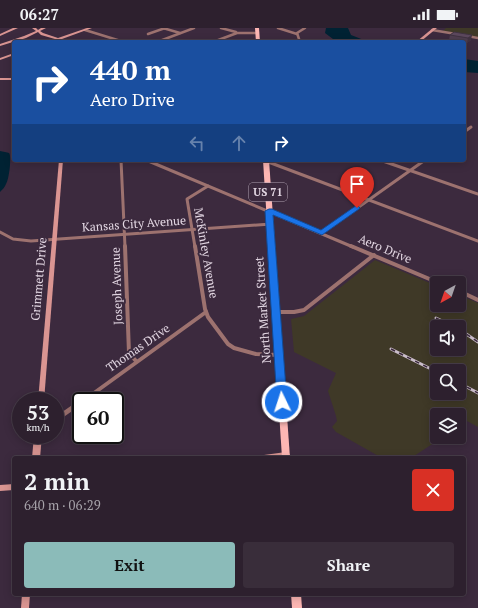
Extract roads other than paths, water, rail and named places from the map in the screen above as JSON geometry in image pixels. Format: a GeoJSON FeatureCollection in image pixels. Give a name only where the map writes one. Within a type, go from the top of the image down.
{"type":"FeatureCollection","features":[{"type":"Feature","properties":{"kind":"main road"},"geometry":{"type":"LineString","coordinates":[[0,35],[16,28]]}},
{"type":"Feature","properties":{"kind":"main road"},"geometry":{"type":"LineString","coordinates":[[34,28],[39,32],[64,40]]}},
{"type":"Feature","properties":{"kind":"main road"},"geometry":{"type":"LineString","coordinates":[[41,28],[47,34]]}},
{"type":"Feature","properties":{"kind":"main road"},"geometry":{"type":"LineString","coordinates":[[16,40],[44,28]]}},
{"type":"Feature","properties":{"kind":"main road"},"geometry":{"type":"LineString","coordinates":[[54,40],[90,28]]}},
{"type":"Feature","properties":{"kind":"main road"},"geometry":{"type":"LineString","coordinates":[[421,40],[440,28]]}},
{"type":"Feature","properties":{"kind":"main road"},"geometry":{"type":"LineString","coordinates":[[257,30],[258,40]]}},
{"type":"Feature","properties":{"kind":"main road"},"geometry":{"type":"LineString","coordinates":[[426,40],[435,30]]}},
{"type":"Feature","properties":{"kind":"main road"},"geometry":{"type":"LineString","coordinates":[[0,45],[12,41]]}},
{"type":"Feature","properties":{"kind":"main road"},"geometry":{"type":"LineString","coordinates":[[0,59],[12,55]]}},
{"type":"Feature","properties":{"kind":"main road"},"geometry":{"type":"LineString","coordinates":[[0,79],[12,79]]}},
{"type":"Feature","properties":{"kind":"main road","name":"Grimmett Drive"},"geometry":{"type":"LineString","coordinates":[[42,392],[61,162]]}},
{"type":"Feature","properties":{"kind":"main road","name":"North Market Street"},"geometry":{"type":"LineString","coordinates":[[265,162],[286,456]]}},
{"type":"Feature","properties":{"kind":"main road"},"geometry":{"type":"LineString","coordinates":[[36,456],[37,444]]}},
{"type":"Feature","properties":{"kind":"main road"},"geometry":{"type":"LineString","coordinates":[[0,488],[12,487]]}},
{"type":"Feature","properties":{"kind":"main road"},"geometry":{"type":"LineString","coordinates":[[24,608],[26,596]]}},
{"type":"Feature","properties":{"kind":"main road"},"geometry":{"type":"LineString","coordinates":[[296,596],[296,608]]}},
{"type":"Feature","properties":{"kind":"street"},"geometry":{"type":"LineString","coordinates":[[148,34],[164,28],[180,33]]}},
{"type":"Feature","properties":{"kind":"street"},"geometry":{"type":"LineString","coordinates":[[162,40],[194,28]]}},
{"type":"Feature","properties":{"kind":"street"},"geometry":{"type":"LineString","coordinates":[[221,28],[237,33]]}},
{"type":"Feature","properties":{"kind":"street"},"geometry":{"type":"LineString","coordinates":[[278,28],[297,34]]}},
{"type":"Feature","properties":{"kind":"street"},"geometry":{"type":"LineString","coordinates":[[297,34],[305,28]]}},
{"type":"Feature","properties":{"kind":"street"},"geometry":{"type":"LineString","coordinates":[[85,30],[118,40]]}},
{"type":"Feature","properties":{"kind":"street"},"geometry":{"type":"LineString","coordinates":[[218,40],[237,33],[257,30]]}},
{"type":"Feature","properties":{"kind":"street"},"geometry":{"type":"LineString","coordinates":[[435,30],[458,35]]}},
{"type":"Feature","properties":{"kind":"street"},"geometry":{"type":"LineString","coordinates":[[297,34],[299,40]]}},
{"type":"Feature","properties":{"kind":"street"},"geometry":{"type":"LineString","coordinates":[[464,36],[478,38]]}},
{"type":"Feature","properties":{"kind":"street"},"geometry":{"type":"LineString","coordinates":[[466,131],[471,127]]}},
{"type":"Feature","properties":{"kind":"street","name":"Joseph Avenue"},"geometry":{"type":"LineString","coordinates":[[121,162],[130,353],[136,361]]}},
{"type":"Feature","properties":{"kind":"street","name":"Aero Drive"},"geometry":{"type":"LineString","coordinates":[[151,162],[430,279]]}},
{"type":"Feature","properties":{"kind":"street"},"geometry":{"type":"LineString","coordinates":[[270,162],[478,241]]}},
{"type":"Feature","properties":{"kind":"street"},"geometry":{"type":"LineString","coordinates":[[386,162],[478,194]]}},
{"type":"Feature","properties":{"kind":"street"},"geometry":{"type":"LineString","coordinates":[[322,233],[422,162]]}},
{"type":"Feature","properties":{"kind":"street","name":"McKinley Avenue"},"geometry":{"type":"LineString","coordinates":[[206,312],[187,199],[208,186]]}},
{"type":"Feature","properties":{"kind":"street","name":"Kansas City Avenue"},"geometry":{"type":"LineString","coordinates":[[0,232],[9,238],[21,241],[55,240],[270,224]]}},
{"type":"Feature","properties":{"kind":"street"},"geometry":{"type":"LineString","coordinates":[[276,312],[294,312],[304,310],[374,255]]}},
{"type":"Feature","properties":{"kind":"street"},"geometry":{"type":"LineString","coordinates":[[466,294],[478,300]]}},
{"type":"Feature","properties":{"kind":"street"},"geometry":{"type":"LineString","coordinates":[[206,312],[230,346],[256,354],[279,355]]}},
{"type":"Feature","properties":{"kind":"street","name":"Thomas Drive"},"geometry":{"type":"LineString","coordinates":[[95,392],[136,361],[206,312]]}},
{"type":"Feature","properties":{"kind":"water"},"geometry":{"type":"Polygon","coordinates":[[[326,28],[348,28],[351,35],[364,40],[334,40],[325,33],[326,28]]]}},
{"type":"Feature","properties":{"kind":"water"},"geometry":{"type":"Polygon","coordinates":[[[466,59],[478,61],[478,73],[466,72],[466,59]]]}},
{"type":"Feature","properties":{"kind":"water"},"geometry":{"type":"Polygon","coordinates":[[[0,151],[9,153],[10,168],[7,182],[0,192],[0,151]]]}},
{"type":"Feature","properties":{"kind":"railway"},"geometry":{"type":"LineString","coordinates":[[436,318],[440,320]]}},
{"type":"Feature","properties":{"kind":"railway"},"geometry":{"type":"LineString","coordinates":[[466,334],[478,342]]}},
{"type":"Feature","properties":{"kind":"railway"},"geometry":{"type":"LineString","coordinates":[[391,349],[430,368]]}},
{"type":"Feature","properties":{"kind":"railway"},"geometry":{"type":"LineString","coordinates":[[466,387],[478,393]]}}]}
